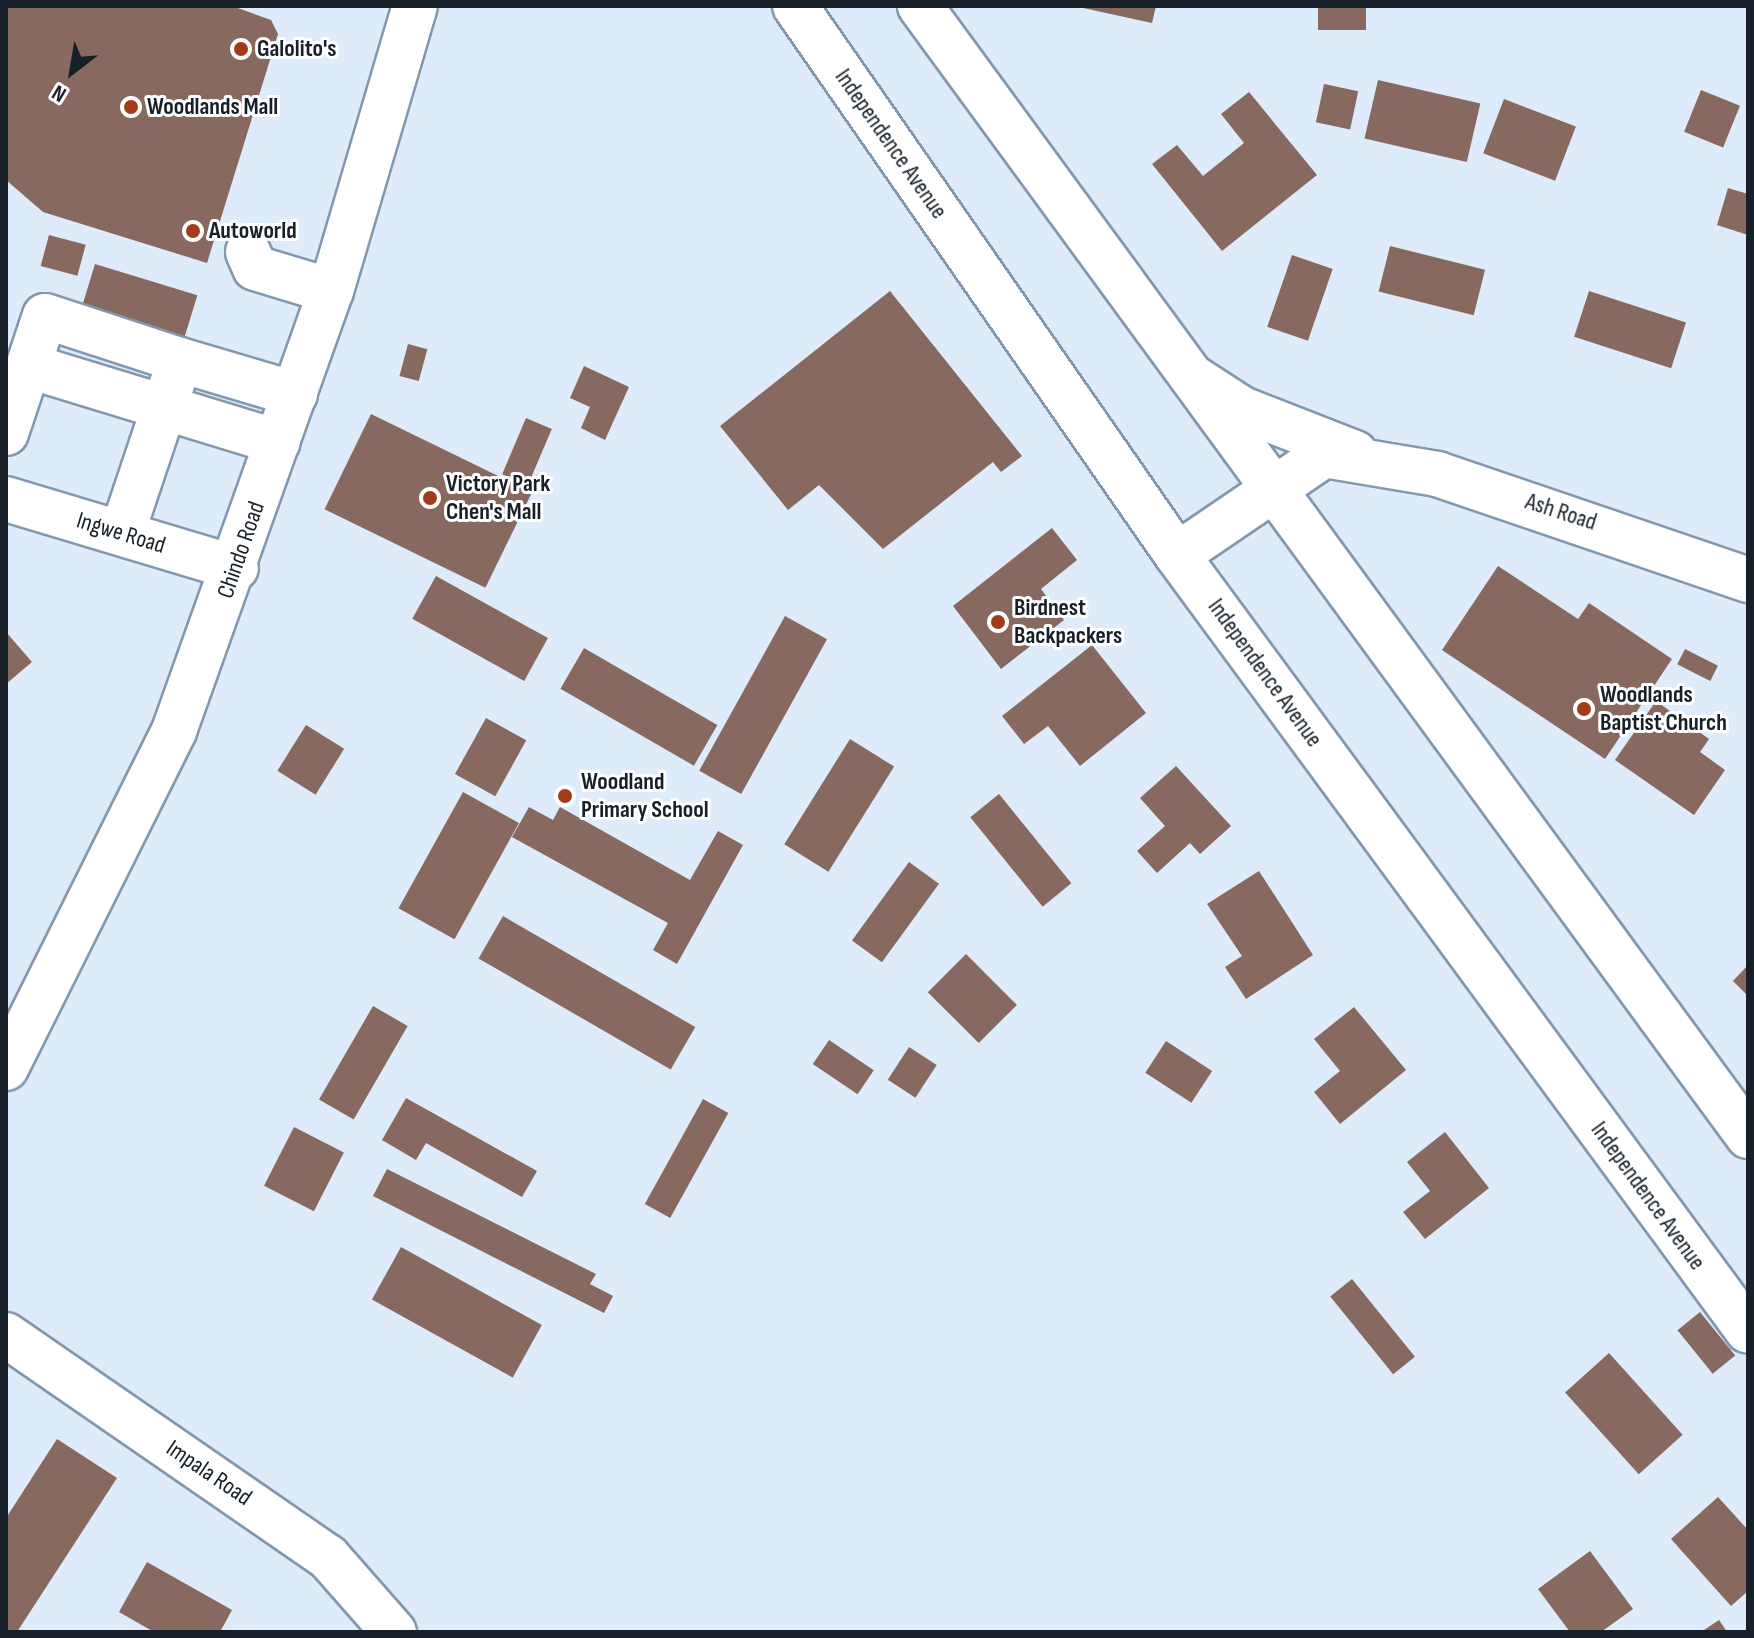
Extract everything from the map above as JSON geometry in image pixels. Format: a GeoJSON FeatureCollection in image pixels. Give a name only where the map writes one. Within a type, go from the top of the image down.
{"type":"FeatureCollection","features":[{"type":"Feature","properties":{"kind":"main road","name":"Independence Avenue"},"geometry":{"type":"LineString","coordinates":[[795,6],[1177,555],[1748,1331]]}},
{"type":"Feature","properties":{"kind":"main road"},"geometry":{"type":"LineString","coordinates":[[920,6],[1748,1136]]}},
{"type":"Feature","properties":{"kind":"main road","name":"Chindo Road"},"geometry":{"type":"LineString","coordinates":[[6,1068],[174,731],[225,564],[320,288],[402,8]]}},
{"type":"Feature","properties":{"kind":"main road"},"geometry":{"type":"LineString","coordinates":[[248,252],[255,268],[320,288]]}},
{"type":"Feature","properties":{"kind":"main road"},"geometry":{"type":"LineString","coordinates":[[6,433],[45,316],[284,391]]}},
{"type":"Feature","properties":{"kind":"main road"},"geometry":{"type":"LineString","coordinates":[[122,533],[180,360]]}},
{"type":"Feature","properties":{"kind":"main road"},"geometry":{"type":"LineString","coordinates":[[29,366],[164,410],[268,439]]}},
{"type":"Feature","properties":{"kind":"main road","name":"Ash Road"},"geometry":{"type":"LineString","coordinates":[[1186,372],[1304,438],[1596,523],[1748,580]]}},
{"type":"Feature","properties":{"kind":"main road","name":"Ash Road"},"geometry":{"type":"LineString","coordinates":[[1177,555],[1324,455],[1369,458]]}},
{"type":"Feature","properties":{"kind":"main road","name":"Ingwe Road"},"geometry":{"type":"LineString","coordinates":[[6,499],[225,564]]}},
{"type":"Feature","properties":{"kind":"main road","name":"Chindo Road"},"geometry":{"type":"LineString","coordinates":[[6,1018],[225,564]]}},
{"type":"Feature","properties":{"kind":"main road","name":"Impala Road"},"geometry":{"type":"LineString","coordinates":[[6,1335],[328,1557],[394,1632]]}},
{"type":"Feature","properties":{"kind":"building","name":"Woodlands Mall"},"geometry":{"type":"Polygon","coordinates":[[[6,6],[232,6],[271,20],[278,34],[207,263],[43,212],[6,180],[6,6]]]}},
{"type":"Feature","properties":{"kind":"building"},"geometry":{"type":"Polygon","coordinates":[[[1074,6],[1156,6],[1152,23],[1074,6]]]}},
{"type":"Feature","properties":{"kind":"building"},"geometry":{"type":"Polygon","coordinates":[[[1318,6],[1366,6],[1366,30],[1318,30],[1318,6]]]}},
{"type":"Feature","properties":{"kind":"building"},"geometry":{"type":"Polygon","coordinates":[[[1378,80],[1480,104],[1467,162],[1365,138],[1378,80]]]}},
{"type":"Feature","properties":{"kind":"building"},"geometry":{"type":"Polygon","coordinates":[[[1324,84],[1358,91],[1350,129],[1316,122],[1324,84]]]}},
{"type":"Feature","properties":{"kind":"building"},"geometry":{"type":"Polygon","coordinates":[[[1701,90],[1740,106],[1723,147],[1684,132],[1701,90]]]}},
{"type":"Feature","properties":{"kind":"building"},"geometry":{"type":"Polygon","coordinates":[[[1249,92],[1317,175],[1222,251],[1152,164],[1177,145],[1203,176],[1244,143],[1221,114],[1249,92]]]}},
{"type":"Feature","properties":{"kind":"building"},"geometry":{"type":"Polygon","coordinates":[[[1504,99],[1576,127],[1555,181],[1483,153],[1504,99]]]}},
{"type":"Feature","properties":{"kind":"building"},"geometry":{"type":"Polygon","coordinates":[[[1728,188],[1748,194],[1748,235],[1717,225],[1728,188]]]}},
{"type":"Feature","properties":{"kind":"building"},"geometry":{"type":"Polygon","coordinates":[[[49,235],[86,245],[77,276],[41,266],[49,235]]]}},
{"type":"Feature","properties":{"kind":"building"},"geometry":{"type":"Polygon","coordinates":[[[1390,246],[1485,270],[1474,315],[1379,292],[1390,246]]]}},
{"type":"Feature","properties":{"kind":"building"},"geometry":{"type":"Polygon","coordinates":[[[1292,255],[1333,269],[1308,341],[1267,327],[1292,255]]]}},
{"type":"Feature","properties":{"kind":"building"},"geometry":{"type":"Polygon","coordinates":[[[95,264],[197,295],[184,340],[81,309],[95,264]]]}},
{"type":"Feature","properties":{"kind":"building"},"geometry":{"type":"Polygon","coordinates":[[[890,291],[1022,456],[1001,472],[993,462],[883,549],[819,485],[788,510],[720,426],[890,291]]]}},
{"type":"Feature","properties":{"kind":"building"},"geometry":{"type":"Polygon","coordinates":[[[1589,291],[1686,323],[1671,368],[1574,337],[1589,291]]]}},
{"type":"Feature","properties":{"kind":"building"},"geometry":{"type":"Polygon","coordinates":[[[408,344],[427,349],[419,381],[399,376],[408,344]]]}},
{"type":"Feature","properties":{"kind":"building"},"geometry":{"type":"Polygon","coordinates":[[[584,366],[629,387],[605,440],[581,428],[590,407],[570,398],[584,366]]]}},
{"type":"Feature","properties":{"kind":"building"},"geometry":{"type":"Polygon","coordinates":[[[371,414],[532,492],[485,588],[325,509],[371,414]]]}},
{"type":"Feature","properties":{"kind":"building"},"geometry":{"type":"Polygon","coordinates":[[[526,418],[552,429],[528,485],[502,474],[526,418]]]}},
{"type":"Feature","properties":{"kind":"building"},"geometry":{"type":"Polygon","coordinates":[[[1052,528],[1077,560],[1041,589],[1064,620],[1001,669],[953,606],[1052,528]]]}},
{"type":"Feature","properties":{"kind":"building","name":"Woodlands Baptist Church"},"geometry":{"type":"Polygon","coordinates":[[[1498,566],[1578,619],[1589,603],[1672,659],[1605,759],[1442,650],[1498,566]]]}},
{"type":"Feature","properties":{"kind":"building"},"geometry":{"type":"Polygon","coordinates":[[[436,576],[548,638],[524,681],[412,619],[436,576]]]}},
{"type":"Feature","properties":{"kind":"building"},"geometry":{"type":"Polygon","coordinates":[[[785,616],[827,639],[741,794],[699,771],[785,616]]]}},
{"type":"Feature","properties":{"kind":"building"},"geometry":{"type":"Polygon","coordinates":[[[6,632],[32,662],[6,684],[6,632]]]}},
{"type":"Feature","properties":{"kind":"building"},"geometry":{"type":"Polygon","coordinates":[[[1092,645],[1146,713],[1080,766],[1048,726],[1024,744],[1002,716],[1092,645]]]}},
{"type":"Feature","properties":{"kind":"building"},"geometry":{"type":"Polygon","coordinates":[[[584,648],[717,725],[694,766],[560,689],[584,648]]]}},
{"type":"Feature","properties":{"kind":"building"},"geometry":{"type":"Polygon","coordinates":[[[1685,649],[1718,666],[1710,681],[1677,664],[1685,649]]]}},
{"type":"Feature","properties":{"kind":"building"},"geometry":{"type":"Polygon","coordinates":[[[1656,701],[1709,739],[1700,752],[1725,770],[1694,815],[1615,760],[1656,701]]]}},
{"type":"Feature","properties":{"kind":"building"},"geometry":{"type":"Polygon","coordinates":[[[486,718],[526,740],[495,796],[455,774],[486,718]]]}},
{"type":"Feature","properties":{"kind":"building"},"geometry":{"type":"Polygon","coordinates":[[[306,725],[344,749],[316,795],[277,771],[306,725]]]}},
{"type":"Feature","properties":{"kind":"building"},"geometry":{"type":"Polygon","coordinates":[[[850,739],[894,767],[828,872],[784,844],[850,739]]]}},
{"type":"Feature","properties":{"kind":"building"},"geometry":{"type":"Polygon","coordinates":[[[1176,766],[1231,826],[1200,854],[1190,843],[1157,873],[1137,851],[1165,826],[1140,798],[1176,766]]]}},
{"type":"Feature","properties":{"kind":"building"},"geometry":{"type":"Polygon","coordinates":[[[463,792],[519,823],[454,939],[399,908],[463,792]]]}},
{"type":"Feature","properties":{"kind":"building"},"geometry":{"type":"Polygon","coordinates":[[[999,794],[1071,883],[1043,907],[970,817],[999,794]]]}},
{"type":"Feature","properties":{"kind":"building"},"geometry":{"type":"Polygon","coordinates":[[[529,807],[553,820],[560,807],[690,880],[718,831],[743,845],[677,964],[653,950],[668,923],[512,837],[529,807]]]}},
{"type":"Feature","properties":{"kind":"building"},"geometry":{"type":"Polygon","coordinates":[[[909,862],[939,884],[882,962],[852,940],[909,862]]]}},
{"type":"Feature","properties":{"kind":"building"},"geometry":{"type":"Polygon","coordinates":[[[1259,871],[1313,955],[1246,999],[1225,967],[1242,956],[1207,904],[1259,871]]]}},
{"type":"Feature","properties":{"kind":"building"},"geometry":{"type":"Polygon","coordinates":[[[503,916],[695,1027],[671,1069],[478,958],[503,916]]]}},
{"type":"Feature","properties":{"kind":"building"},"geometry":{"type":"Polygon","coordinates":[[[966,954],[1017,1005],[979,1043],[928,992],[966,954]]]}},
{"type":"Feature","properties":{"kind":"building"},"geometry":{"type":"Polygon","coordinates":[[[1748,965],[1748,996],[1733,981],[1748,965]]]}},
{"type":"Feature","properties":{"kind":"building"},"geometry":{"type":"Polygon","coordinates":[[[373,1006],[408,1026],[354,1120],[319,1100],[373,1006]]]}},
{"type":"Feature","properties":{"kind":"building"},"geometry":{"type":"Polygon","coordinates":[[[1354,1007],[1406,1070],[1340,1124],[1314,1092],[1340,1071],[1314,1039],[1354,1007]]]}},
{"type":"Feature","properties":{"kind":"building"},"geometry":{"type":"Polygon","coordinates":[[[829,1040],[874,1070],[858,1094],[813,1064],[829,1040]]]}},
{"type":"Feature","properties":{"kind":"building"},"geometry":{"type":"Polygon","coordinates":[[[1166,1041],[1212,1071],[1191,1103],[1145,1073],[1166,1041]]]}},
{"type":"Feature","properties":{"kind":"building"},"geometry":{"type":"Polygon","coordinates":[[[909,1047],[937,1065],[915,1098],[888,1080],[909,1047]]]}},
{"type":"Feature","properties":{"kind":"building"},"geometry":{"type":"Polygon","coordinates":[[[406,1098],[537,1171],[522,1197],[426,1143],[416,1160],[382,1140],[406,1098]]]}},
{"type":"Feature","properties":{"kind":"building"},"geometry":{"type":"Polygon","coordinates":[[[703,1099],[728,1113],[670,1218],[645,1204],[703,1099]]]}},
{"type":"Feature","properties":{"kind":"building"},"geometry":{"type":"Polygon","coordinates":[[[294,1127],[344,1152],[314,1211],[264,1186],[294,1127]]]}},
{"type":"Feature","properties":{"kind":"building"},"geometry":{"type":"Polygon","coordinates":[[[1445,1132],[1489,1188],[1425,1239],[1403,1212],[1430,1191],[1407,1162],[1445,1132]]]}},
{"type":"Feature","properties":{"kind":"building"},"geometry":{"type":"Polygon","coordinates":[[[387,1169],[596,1274],[590,1284],[613,1296],[604,1313],[373,1196],[387,1169]]]}},
{"type":"Feature","properties":{"kind":"building"},"geometry":{"type":"Polygon","coordinates":[[[401,1247],[542,1325],[513,1378],[372,1299],[401,1247]]]}},
{"type":"Feature","properties":{"kind":"building"},"geometry":{"type":"Polygon","coordinates":[[[1352,1279],[1415,1357],[1393,1374],[1330,1297],[1352,1279]]]}},
{"type":"Feature","properties":{"kind":"building"},"geometry":{"type":"Polygon","coordinates":[[[1700,1312],[1735,1356],[1713,1374],[1677,1330],[1700,1312]]]}},
{"type":"Feature","properties":{"kind":"building"},"geometry":{"type":"Polygon","coordinates":[[[1609,1353],[1683,1435],[1639,1474],[1565,1392],[1609,1353]]]}},
{"type":"Feature","properties":{"kind":"building"},"geometry":{"type":"Polygon","coordinates":[[[57,1439],[117,1478],[17,1632],[6,1632],[6,1518],[57,1439]]]}},
{"type":"Feature","properties":{"kind":"building"},"geometry":{"type":"Polygon","coordinates":[[[1718,1497],[1748,1530],[1748,1591],[1731,1606],[1671,1539],[1718,1497]]]}},
{"type":"Feature","properties":{"kind":"building"},"geometry":{"type":"Polygon","coordinates":[[[1590,1551],[1633,1609],[1601,1632],[1570,1632],[1538,1589],[1590,1551]]]}},
{"type":"Feature","properties":{"kind":"building"},"geometry":{"type":"Polygon","coordinates":[[[147,1562],[232,1610],[220,1632],[154,1632],[119,1612],[147,1562]]]}},
{"type":"Feature","properties":{"kind":"building"},"geometry":{"type":"Polygon","coordinates":[[[1719,1620],[1727,1632],[1701,1632],[1719,1620]]]}},
{"type":"Feature","properties":{"kind":"place","name":"Galolito's"},"geometry":{"type":"Point","coordinates":[241,49]}},
{"type":"Feature","properties":{"kind":"place","name":"Woodlands Mall"},"geometry":{"type":"Point","coordinates":[131,107]}},
{"type":"Feature","properties":{"kind":"place","name":"Autoworld"},"geometry":{"type":"Point","coordinates":[193,231]}},
{"type":"Feature","properties":{"kind":"place","name":"Victory Park Chen's Mall"},"geometry":{"type":"Point","coordinates":[430,498]}},
{"type":"Feature","properties":{"kind":"place","name":"Birdnest Backpackers"},"geometry":{"type":"Point","coordinates":[998,622]}},
{"type":"Feature","properties":{"kind":"place","name":"Woodlands Baptist Church"},"geometry":{"type":"Point","coordinates":[1584,709]}},
{"type":"Feature","properties":{"kind":"place","name":"Woodland Primary School"},"geometry":{"type":"Point","coordinates":[565,796]}}]}
